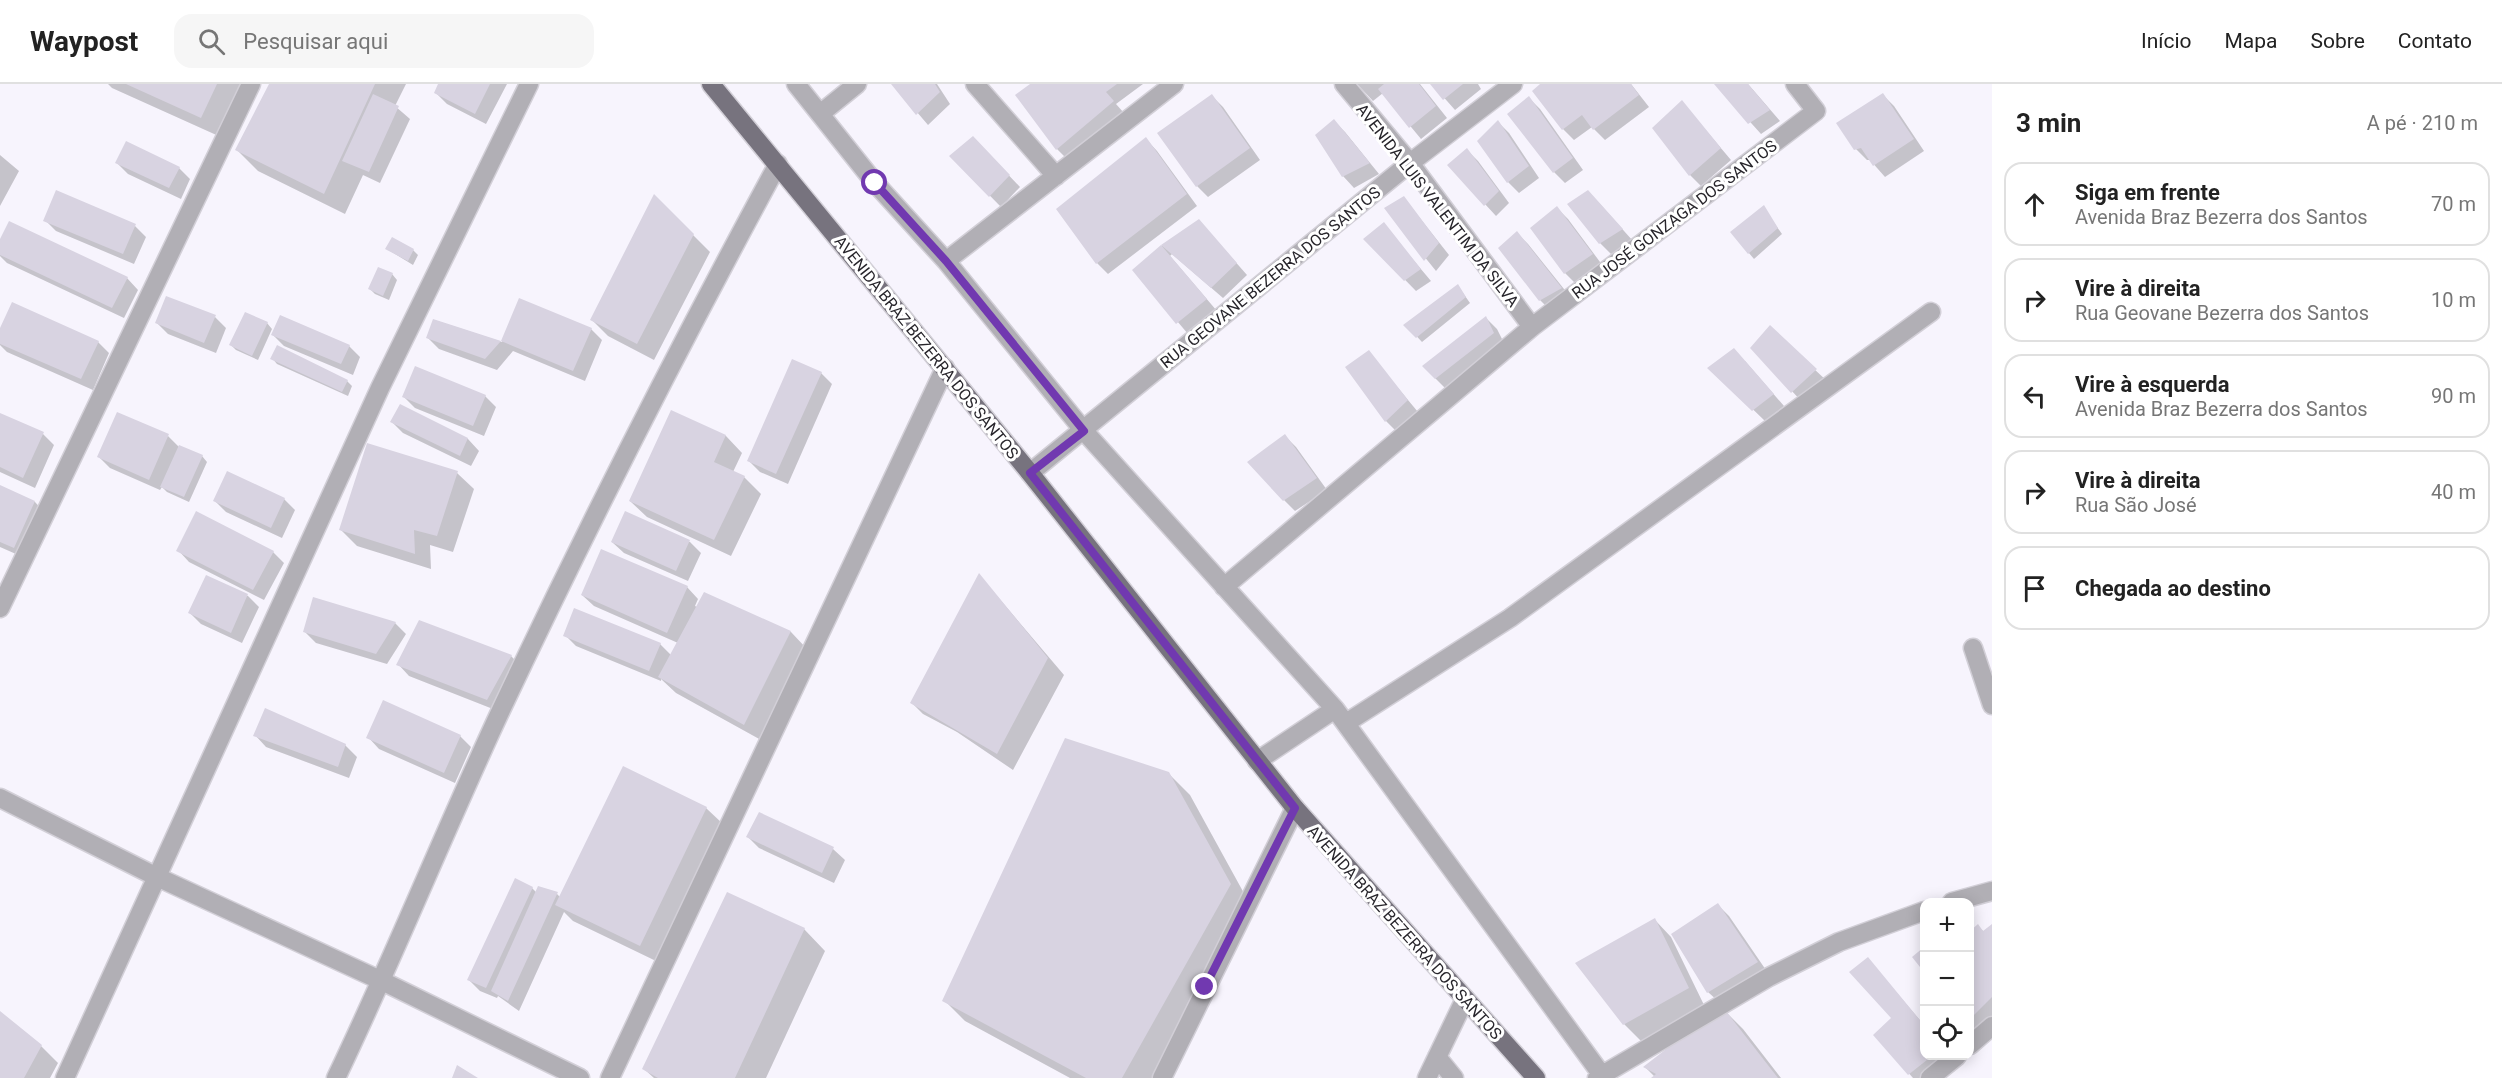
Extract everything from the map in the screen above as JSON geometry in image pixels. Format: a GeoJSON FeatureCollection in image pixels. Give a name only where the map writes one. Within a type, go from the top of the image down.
{"type":"FeatureCollection","features":[{"type":"Feature","properties":{"kind":"main road","name":"AVENIDA BRAZ BEZERRA DOS SANTOS"},"geometry":{"type":"LineString","coordinates":[[711,84],[1030,473],[1295,808],[1536,1078]]}},
{"type":"Feature","properties":{"kind":"street"},"geometry":{"type":"LineString","coordinates":[[0,608],[251,84]]}},
{"type":"Feature","properties":{"kind":"street"},"geometry":{"type":"LineString","coordinates":[[65,1078],[155,876],[380,387],[529,84]]}},
{"type":"Feature","properties":{"kind":"street"},"geometry":{"type":"LineString","coordinates":[[796,84],[875,183],[946,261],[1084,431],[1340,716],[1601,1077],[1769,977],[1839,942],[1920,912]]}},
{"type":"Feature","properties":{"kind":"street"},"geometry":{"type":"LineString","coordinates":[[820,114],[857,84]]}},
{"type":"Feature","properties":{"kind":"street"},"geometry":{"type":"LineString","coordinates":[[975,84],[1056,176]]}},
{"type":"Feature","properties":{"kind":"street"},"geometry":{"type":"LineString","coordinates":[[946,261],[1174,84]]}},
{"type":"Feature","properties":{"kind":"street","name":"AVENIDA LUIS VALENTIM DA SILVA"},"geometry":{"type":"LineString","coordinates":[[1344,84],[1410,163],[1532,327]]}},
{"type":"Feature","properties":{"kind":"street","name":"RUA GEOVANE BEZERRA DOS SANTOS"},"geometry":{"type":"LineString","coordinates":[[1030,473],[1410,163],[1513,84]]}},
{"type":"Feature","properties":{"kind":"street","name":"RUA JOSÉ GONZAGA DOS SANTOS"},"geometry":{"type":"LineString","coordinates":[[1224,587],[1532,327],[1816,111],[1795,84]]}},
{"type":"Feature","properties":{"kind":"street"},"geometry":{"type":"LineString","coordinates":[[336,1078],[382,981],[501,711],[675,355],[778,164]]}},
{"type":"Feature","properties":{"kind":"street"},"geometry":{"type":"LineString","coordinates":[[1257,761],[1340,716],[1509,618],[1931,312]]}},
{"type":"Feature","properties":{"kind":"street"},"geometry":{"type":"LineString","coordinates":[[610,1078],[945,368]]}},
{"type":"Feature","properties":{"kind":"street"},"geometry":{"type":"LineString","coordinates":[[1973,648],[1992,705]]}},
{"type":"Feature","properties":{"kind":"street"},"geometry":{"type":"LineString","coordinates":[[0,798],[155,876],[382,981],[580,1078]]}},
{"type":"Feature","properties":{"kind":"street"},"geometry":{"type":"LineString","coordinates":[[1162,1078],[1295,808]]}},
{"type":"Feature","properties":{"kind":"street"},"geometry":{"type":"LineString","coordinates":[[1969,898],[1992,891]]}},
{"type":"Feature","properties":{"kind":"street"},"geometry":{"type":"LineString","coordinates":[[1427,1078],[1465,999]]}},
{"type":"Feature","properties":{"kind":"street"},"geometry":{"type":"LineString","coordinates":[[1974,1042],[1992,1026]]}},
{"type":"Feature","properties":{"kind":"street"},"geometry":{"type":"LineString","coordinates":[[1437,1057],[1454,1078]]}},
{"type":"Feature","properties":{"kind":"street"},"geometry":{"type":"LineString","coordinates":[[1930,1078],[1952,1060]]}},
{"type":"Feature","properties":{"kind":"building"},"geometry":{"type":"Polygon","coordinates":[[[126,84],[217,84],[201,118],[126,84]]]}},
{"type":"Feature","properties":{"kind":"building"},"geometry":{"type":"Polygon","coordinates":[[[269,84],[375,84],[324,194],[235,150],[269,84]]]}},
{"type":"Feature","properties":{"kind":"building"},"geometry":{"type":"Polygon","coordinates":[[[438,84],[490,84],[475,114],[434,93],[438,84]]]}},
{"type":"Feature","properties":{"kind":"building"},"geometry":{"type":"Polygon","coordinates":[[[891,84],[935,84],[940,92],[916,115],[891,84]]]}},
{"type":"Feature","properties":{"kind":"building"},"geometry":{"type":"Polygon","coordinates":[[[1030,84],[1117,84],[1106,92],[1114,101],[1056,150],[1015,95],[1030,84]]]}},
{"type":"Feature","properties":{"kind":"building"},"geometry":{"type":"Polygon","coordinates":[[[1384,84],[1419,84],[1436,106],[1409,128],[1378,89],[1384,84]]]}},
{"type":"Feature","properties":{"kind":"building"},"geometry":{"type":"Polygon","coordinates":[[[1430,84],[1463,84],[1443,100],[1430,84]]]}},
{"type":"Feature","properties":{"kind":"building"},"geometry":{"type":"Polygon","coordinates":[[[1540,84],[1631,84],[1639,95],[1593,130],[1582,115],[1562,130],[1532,91],[1540,84]]]}},
{"type":"Feature","properties":{"kind":"building"},"geometry":{"type":"Polygon","coordinates":[[[1714,84],[1748,84],[1770,110],[1748,124],[1714,84]]]}},
{"type":"Feature","properties":{"kind":"building"},"geometry":{"type":"Polygon","coordinates":[[[1883,93],[1914,139],[1873,166],[1861,148],[1854,150],[1836,123],[1883,93]]]}},
{"type":"Feature","properties":{"kind":"building"},"geometry":{"type":"Polygon","coordinates":[[[373,94],[399,106],[369,172],[342,161],[373,94]]]}},
{"type":"Feature","properties":{"kind":"building"},"geometry":{"type":"Polygon","coordinates":[[[1212,94],[1250,148],[1196,187],[1157,133],[1212,94]]]}},
{"type":"Feature","properties":{"kind":"building"},"geometry":{"type":"Polygon","coordinates":[[[1529,96],[1573,158],[1553,173],[1507,114],[1529,96]]]}},
{"type":"Feature","properties":{"kind":"building"},"geometry":{"type":"Polygon","coordinates":[[[1682,100],[1721,148],[1689,176],[1652,128],[1682,100]]]}},
{"type":"Feature","properties":{"kind":"building"},"geometry":{"type":"Polygon","coordinates":[[[1334,119],[1370,163],[1342,177],[1315,135],[1334,119]]]}},
{"type":"Feature","properties":{"kind":"building"},"geometry":{"type":"Polygon","coordinates":[[[1498,120],[1529,166],[1507,183],[1477,141],[1498,120]]]}},
{"type":"Feature","properties":{"kind":"building"},"geometry":{"type":"Polygon","coordinates":[[[973,136],[1010,175],[989,197],[949,156],[973,136]]]}},
{"type":"Feature","properties":{"kind":"building"},"geometry":{"type":"Polygon","coordinates":[[[1146,137],[1187,194],[1096,264],[1056,209],[1146,137]]]}},
{"type":"Feature","properties":{"kind":"building"},"geometry":{"type":"Polygon","coordinates":[[[126,141],[180,167],[169,188],[115,163],[126,141]]]}},
{"type":"Feature","properties":{"kind":"building"},"geometry":{"type":"Polygon","coordinates":[[[1467,148],[1499,191],[1484,206],[1447,165],[1467,148]]]}},
{"type":"Feature","properties":{"kind":"building"},"geometry":{"type":"Polygon","coordinates":[[[56,190],[136,224],[123,254],[43,221],[56,190]]]}},
{"type":"Feature","properties":{"kind":"building"},"geometry":{"type":"Polygon","coordinates":[[[1588,190],[1623,229],[1599,244],[1567,204],[1588,190]]]}},
{"type":"Feature","properties":{"kind":"building"},"geometry":{"type":"Polygon","coordinates":[[[654,194],[694,234],[637,344],[590,320],[654,194]]]}},
{"type":"Feature","properties":{"kind":"building"},"geometry":{"type":"Polygon","coordinates":[[[1404,196],[1439,243],[1424,261],[1384,208],[1404,196]]]}},
{"type":"Feature","properties":{"kind":"building"},"geometry":{"type":"Polygon","coordinates":[[[1764,205],[1778,228],[1748,254],[1730,232],[1764,205]]]}},
{"type":"Feature","properties":{"kind":"building"},"geometry":{"type":"Polygon","coordinates":[[[1557,206],[1593,254],[1564,274],[1530,228],[1557,206]]]}},
{"type":"Feature","properties":{"kind":"building"},"geometry":{"type":"Polygon","coordinates":[[[1199,219],[1237,263],[1211,288],[1161,245],[1199,219]]]}},
{"type":"Feature","properties":{"kind":"building"},"geometry":{"type":"Polygon","coordinates":[[[9,221],[128,277],[112,308],[0,255],[0,239],[9,221]]]}},
{"type":"Feature","properties":{"kind":"building"},"geometry":{"type":"Polygon","coordinates":[[[1384,222],[1421,269],[1404,281],[1363,239],[1384,222]]]}},
{"type":"Feature","properties":{"kind":"building"},"geometry":{"type":"Polygon","coordinates":[[[1517,231],[1562,288],[1539,301],[1498,248],[1517,231]]]}},
{"type":"Feature","properties":{"kind":"building"},"geometry":{"type":"Polygon","coordinates":[[[392,237],[414,249],[408,261],[385,249],[392,237]]]}},
{"type":"Feature","properties":{"kind":"building"},"geometry":{"type":"Polygon","coordinates":[[[1161,245],[1207,299],[1176,324],[1132,270],[1161,245]]]}},
{"type":"Feature","properties":{"kind":"building"},"geometry":{"type":"Polygon","coordinates":[[[378,267],[393,273],[383,296],[368,289],[378,267]]]}},
{"type":"Feature","properties":{"kind":"building"},"geometry":{"type":"Polygon","coordinates":[[[1458,284],[1466,297],[1416,338],[1403,325],[1458,284]]]}},
{"type":"Feature","properties":{"kind":"building"},"geometry":{"type":"Polygon","coordinates":[[[166,296],[216,315],[204,343],[155,323],[166,296]]]}},
{"type":"Feature","properties":{"kind":"building"},"geometry":{"type":"Polygon","coordinates":[[[519,298],[592,328],[573,371],[501,341],[519,298]]]}},
{"type":"Feature","properties":{"kind":"building"},"geometry":{"type":"Polygon","coordinates":[[[12,302],[99,341],[81,379],[0,344],[0,328],[12,302]]]}},
{"type":"Feature","properties":{"kind":"building"},"geometry":{"type":"Polygon","coordinates":[[[245,312],[268,322],[252,356],[229,345],[245,312]]]}},
{"type":"Feature","properties":{"kind":"building"},"geometry":{"type":"Polygon","coordinates":[[[280,315],[350,345],[341,364],[271,335],[280,315]]]}},
{"type":"Feature","properties":{"kind":"building"},"geometry":{"type":"Polygon","coordinates":[[[1486,316],[1494,333],[1435,379],[1422,366],[1486,316]]]}},
{"type":"Feature","properties":{"kind":"building"},"geometry":{"type":"Polygon","coordinates":[[[433,319],[501,341],[485,359],[426,338],[433,319]]]}},
{"type":"Feature","properties":{"kind":"building"},"geometry":{"type":"Polygon","coordinates":[[[1770,325],[1817,369],[1791,393],[1750,348],[1770,325]]]}},
{"type":"Feature","properties":{"kind":"building"},"geometry":{"type":"Polygon","coordinates":[[[277,345],[348,380],[342,392],[270,359],[277,345]]]}},
{"type":"Feature","properties":{"kind":"building"},"geometry":{"type":"Polygon","coordinates":[[[1734,348],[1774,394],[1752,411],[1707,368],[1734,348]]]}},
{"type":"Feature","properties":{"kind":"building"},"geometry":{"type":"Polygon","coordinates":[[[1369,350],[1408,400],[1385,422],[1345,367],[1369,350]]]}},
{"type":"Feature","properties":{"kind":"building"},"geometry":{"type":"Polygon","coordinates":[[[792,359],[822,372],[776,474],[747,461],[792,359]]]}},
{"type":"Feature","properties":{"kind":"building"},"geometry":{"type":"Polygon","coordinates":[[[415,366],[486,395],[473,426],[402,397],[415,366]]]}},
{"type":"Feature","properties":{"kind":"building"},"geometry":{"type":"Polygon","coordinates":[[[400,404],[468,438],[460,456],[390,422],[400,404]]]}},
{"type":"Feature","properties":{"kind":"building"},"geometry":{"type":"Polygon","coordinates":[[[671,410],[726,435],[714,462],[745,476],[714,540],[629,501],[671,410]]]}},
{"type":"Feature","properties":{"kind":"building"},"geometry":{"type":"Polygon","coordinates":[[[117,412],[169,434],[149,480],[97,457],[117,412]]]}},
{"type":"Feature","properties":{"kind":"building"},"geometry":{"type":"Polygon","coordinates":[[[0,413],[44,432],[23,478],[0,467],[0,413]]]}},
{"type":"Feature","properties":{"kind":"building"},"geometry":{"type":"Polygon","coordinates":[[[1285,434],[1317,478],[1283,501],[1247,462],[1285,434]]]}},
{"type":"Feature","properties":{"kind":"building"},"geometry":{"type":"Polygon","coordinates":[[[367,443],[458,471],[437,536],[414,530],[415,554],[339,530],[367,443]]]}},
{"type":"Feature","properties":{"kind":"building"},"geometry":{"type":"Polygon","coordinates":[[[179,445],[203,455],[184,497],[160,487],[179,445]]]}},
{"type":"Feature","properties":{"kind":"building"},"geometry":{"type":"Polygon","coordinates":[[[227,471],[285,498],[271,528],[213,501],[227,471]]]}},
{"type":"Feature","properties":{"kind":"building"},"geometry":{"type":"Polygon","coordinates":[[[0,485],[35,501],[14,548],[0,542],[0,485]]]}},
{"type":"Feature","properties":{"kind":"building"},"geometry":{"type":"Polygon","coordinates":[[[196,511],[274,551],[253,590],[176,551],[196,511]]]}},
{"type":"Feature","properties":{"kind":"building"},"geometry":{"type":"Polygon","coordinates":[[[625,511],[690,540],[676,571],[611,542],[625,511]]]}},
{"type":"Feature","properties":{"kind":"building"},"geometry":{"type":"Polygon","coordinates":[[[601,549],[688,586],[667,633],[581,595],[601,549]]]}},
{"type":"Feature","properties":{"kind":"building"},"geometry":{"type":"Polygon","coordinates":[[[979,573],[1048,658],[997,754],[910,703],[979,573]]]}},
{"type":"Feature","properties":{"kind":"building"},"geometry":{"type":"Polygon","coordinates":[[[206,575],[248,594],[231,633],[188,613],[206,575]]]}},
{"type":"Feature","properties":{"kind":"building"},"geometry":{"type":"Polygon","coordinates":[[[704,592],[791,631],[744,725],[658,677],[704,592]]]}},
{"type":"Feature","properties":{"kind":"building"},"geometry":{"type":"Polygon","coordinates":[[[313,597],[396,622],[376,654],[303,632],[313,597]]]}},
{"type":"Feature","properties":{"kind":"building"},"geometry":{"type":"Polygon","coordinates":[[[574,608],[661,643],[649,671],[563,636],[574,608]]]}},
{"type":"Feature","properties":{"kind":"building"},"geometry":{"type":"Polygon","coordinates":[[[419,620],[512,655],[487,700],[396,665],[419,620]]]}},
{"type":"Feature","properties":{"kind":"building"},"geometry":{"type":"Polygon","coordinates":[[[383,700],[461,735],[444,773],[366,738],[383,700]]]}},
{"type":"Feature","properties":{"kind":"building"},"geometry":{"type":"Polygon","coordinates":[[[265,708],[346,744],[338,767],[253,736],[265,708]]]}},
{"type":"Feature","properties":{"kind":"building"},"geometry":{"type":"Polygon","coordinates":[[[1065,738],[1169,772],[1231,884],[1122,1078],[1086,1078],[942,1001],[1065,738]]]}},
{"type":"Feature","properties":{"kind":"building"},"geometry":{"type":"Polygon","coordinates":[[[623,766],[707,807],[640,946],[555,905],[623,766]]]}},
{"type":"Feature","properties":{"kind":"building"},"geometry":{"type":"Polygon","coordinates":[[[759,812],[834,847],[822,873],[746,837],[759,812]]]}},
{"type":"Feature","properties":{"kind":"building"},"geometry":{"type":"Polygon","coordinates":[[[515,878],[533,887],[486,988],[467,980],[515,878]]]}},
{"type":"Feature","properties":{"kind":"building"},"geometry":{"type":"Polygon","coordinates":[[[538,886],[558,892],[508,1001],[491,991],[538,886]]]}},
{"type":"Feature","properties":{"kind":"building"},"geometry":{"type":"Polygon","coordinates":[[[727,892],[805,928],[735,1078],[658,1078],[642,1069],[727,892]]]}},
{"type":"Feature","properties":{"kind":"building"},"geometry":{"type":"Polygon","coordinates":[[[1718,903],[1758,962],[1707,993],[1671,934],[1718,903]]]}},
{"type":"Feature","properties":{"kind":"building"},"geometry":{"type":"Polygon","coordinates":[[[1655,918],[1689,988],[1623,1025],[1575,963],[1655,918]]]}},
{"type":"Feature","properties":{"kind":"building"},"geometry":{"type":"Polygon","coordinates":[[[1978,924],[1983,931],[1992,924],[1992,997],[1974,1015],[1974,952],[1974,928],[1978,924]]]}},
{"type":"Feature","properties":{"kind":"building"},"geometry":{"type":"Polygon","coordinates":[[[1920,950],[1920,967],[1912,957],[1920,950]]]}},
{"type":"Feature","properties":{"kind":"building"},"geometry":{"type":"Polygon","coordinates":[[[1868,957],[1920,1020],[1920,1060],[1927,1060],[1908,1075],[1873,1035],[1891,1018],[1849,972],[1868,957]]]}},
{"type":"Feature","properties":{"kind":"building"},"geometry":{"type":"Polygon","coordinates":[[[1722,1006],[1778,1078],[1651,1078],[1656,1074],[1643,1067],[1722,1006]]]}},
{"type":"Feature","properties":{"kind":"building"},"geometry":{"type":"Polygon","coordinates":[[[0,1011],[42,1045],[24,1078],[0,1078],[0,1011]]]}},
{"type":"Feature","properties":{"kind":"building"},"geometry":{"type":"Polygon","coordinates":[[[457,1065],[478,1078],[452,1078],[457,1065]]]}},
{"type":"Feature","properties":{"kind":"route"},"geometry":{"type":"LineString","coordinates":[[875,183],[946,261],[1084,431],[1030,473],[1295,808],[1205,987]]}}]}
